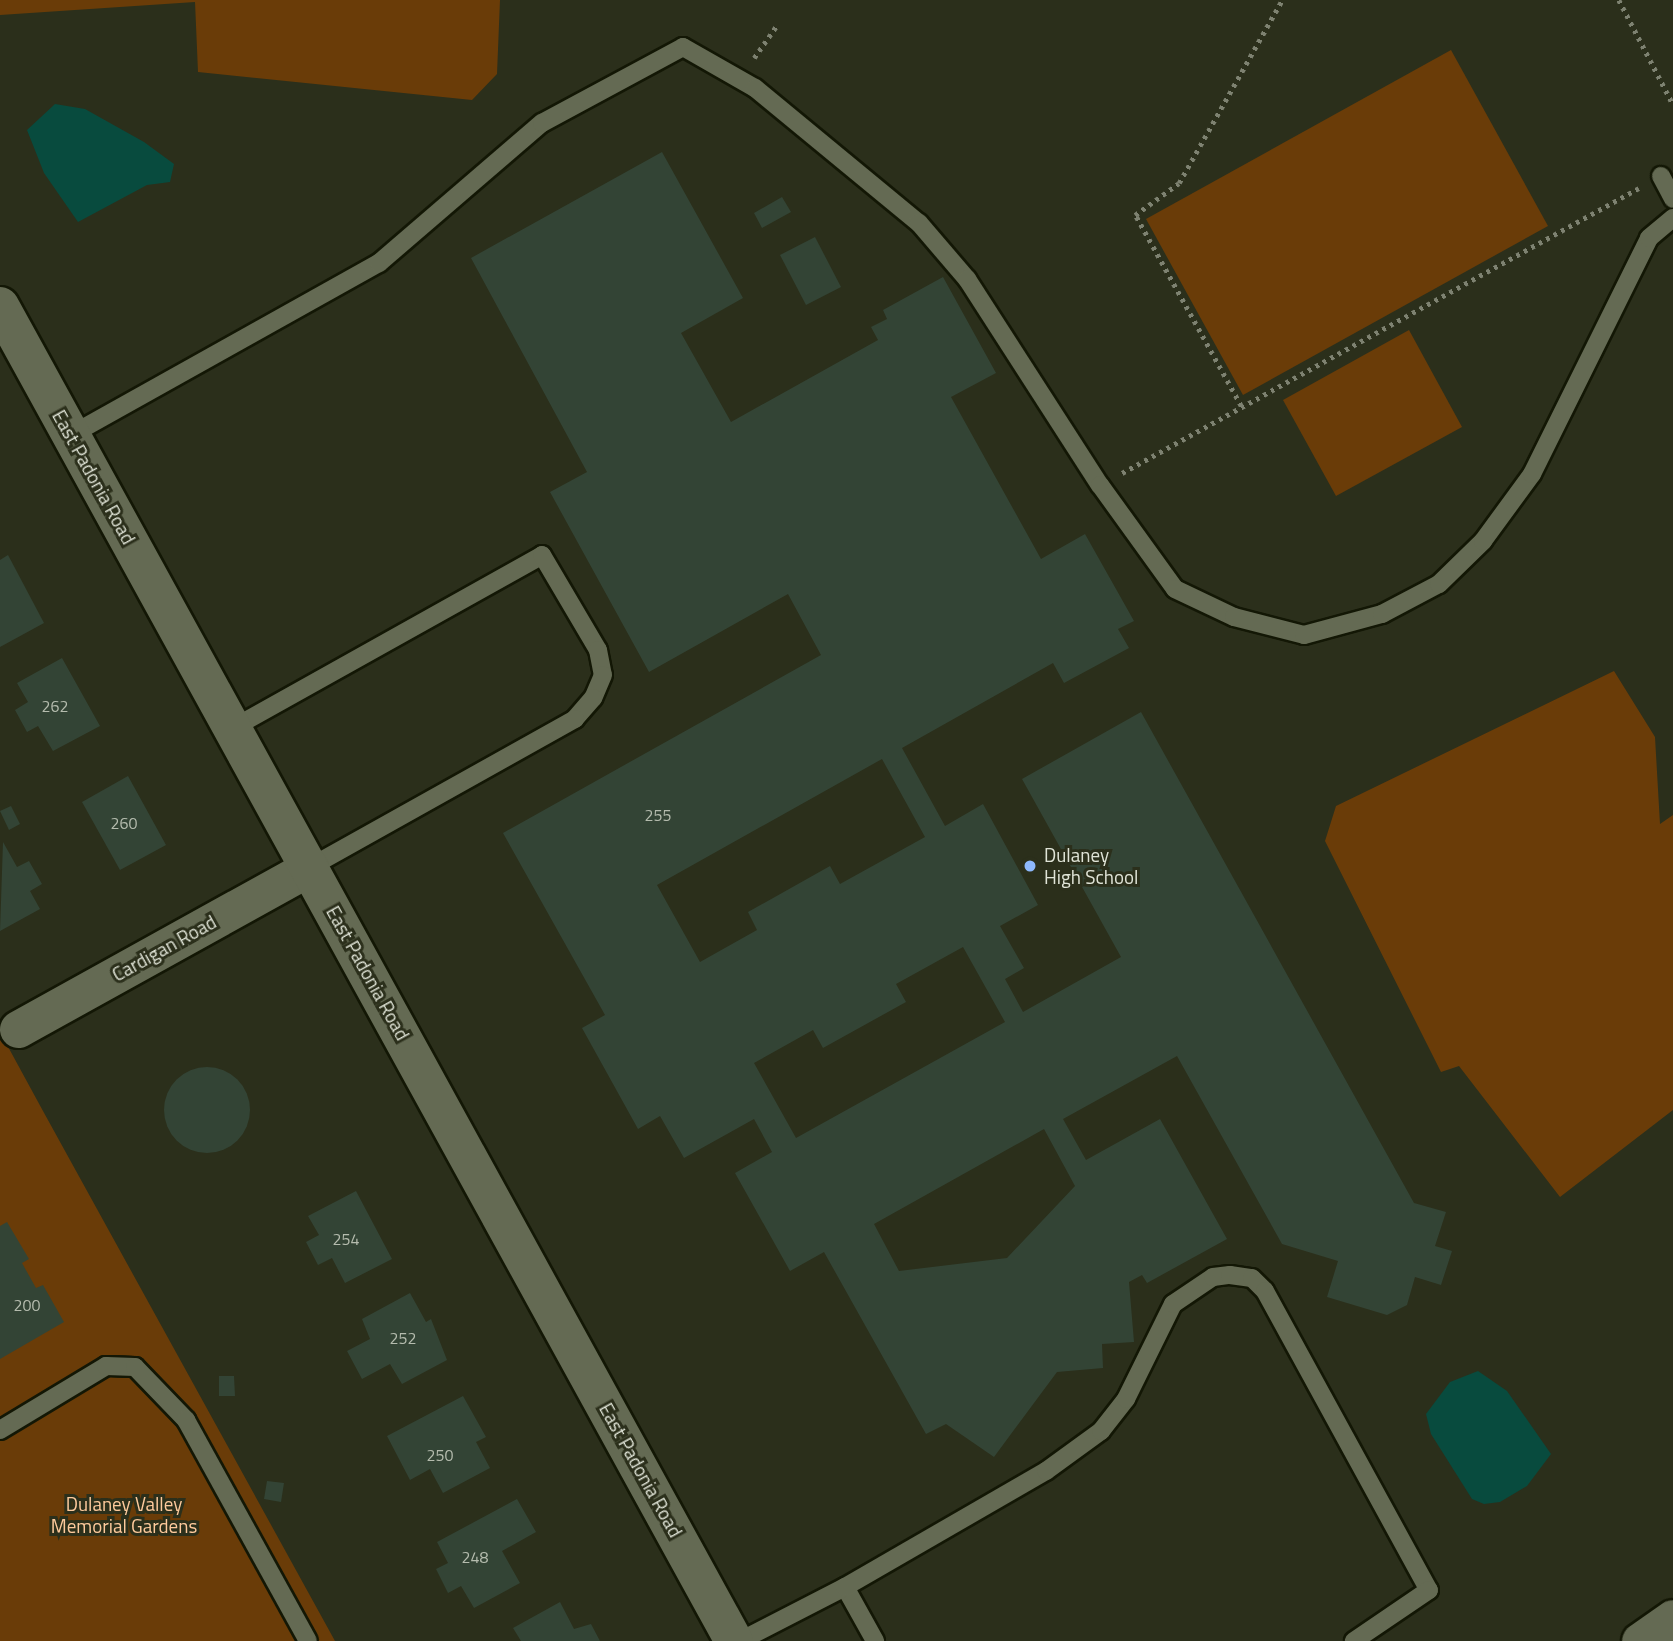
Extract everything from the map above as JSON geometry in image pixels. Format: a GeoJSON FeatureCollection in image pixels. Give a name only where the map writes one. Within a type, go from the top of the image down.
{"type":"FeatureCollection","features":[{"type":"Feature","properties":{"kind":"street","name":"East Padonia Road"},"geometry":{"type":"LineString","coordinates":[[0,306],[737,1641]]}},
{"type":"Feature","properties":{"kind":"street","name":"Cardigan Road"},"geometry":{"type":"LineString","coordinates":[[9,1035],[310,867]]}},
{"type":"Feature","properties":{"kind":"street"},"geometry":{"type":"LineString","coordinates":[[1640,1641],[1673,1618]]}},
{"type":"Feature","properties":{"kind":"lane"},"geometry":{"type":"LineString","coordinates":[[71,435],[379,263],[542,123],[683,47],[740,79],[845,159],[919,223],[967,279],[1018,352],[1100,485],[1175,589],[1234,617],[1304,635],[1382,614],[1439,584],[1483,541],[1532,474],[1649,238],[1673,218]]}},
{"type":"Feature","properties":{"kind":"lane"},"geometry":{"type":"LineString","coordinates":[[1661,176],[1673,199]]}},
{"type":"Feature","properties":{"kind":"lane"},"geometry":{"type":"LineString","coordinates":[[233,728],[542,555],[598,650],[603,675],[593,698],[575,719],[310,867]]}},
{"type":"Feature","properties":{"kind":"lane"},"geometry":{"type":"LineString","coordinates":[[737,1641],[845,1587],[1046,1471],[1101,1431],[1126,1399],[1173,1304],[1213,1278],[1230,1275],[1252,1278],[1265,1292],[1429,1590],[1354,1641]]}},
{"type":"Feature","properties":{"kind":"lane"},"geometry":{"type":"LineString","coordinates":[[0,1430],[106,1366],[135,1367],[186,1420],[308,1641]]}},
{"type":"Feature","properties":{"kind":"lane"},"geometry":{"type":"LineString","coordinates":[[845,1587],[875,1641]]}},
{"type":"Feature","properties":{"kind":"path"},"geometry":{"type":"LineString","coordinates":[[1241,406],[1135,215],[1179,183],[1282,0]]}},
{"type":"Feature","properties":{"kind":"path"},"geometry":{"type":"LineString","coordinates":[[1619,0],[1673,104]]}},
{"type":"Feature","properties":{"kind":"path"},"geometry":{"type":"LineString","coordinates":[[740,79],[776,27]]}},
{"type":"Feature","properties":{"kind":"path"},"geometry":{"type":"LineString","coordinates":[[1100,485],[1661,176]]}},
{"type":"Feature","properties":{"kind":"green space"},"geometry":{"type":"Polygon","coordinates":[[[0,0],[500,0],[497,74],[472,100],[198,72],[195,2],[0,15],[0,0]]]}},
{"type":"Feature","properties":{"kind":"green space"},"geometry":{"type":"Polygon","coordinates":[[[1451,50],[1548,226],[1243,395],[1146,219],[1451,50]]]}},
{"type":"Feature","properties":{"kind":"green space"},"geometry":{"type":"Polygon","coordinates":[[[1409,330],[1462,427],[1336,496],[1283,400],[1409,330]]]}},
{"type":"Feature","properties":{"kind":"green space"},"geometry":{"type":"Polygon","coordinates":[[[1614,671],[1655,737],[1660,824],[1673,815],[1673,1110],[1560,1197],[1459,1066],[1441,1072],[1325,841],[1336,806],[1614,671]]]}},
{"type":"Feature","properties":{"kind":"green space","name":"Dulaney Valley Memorial Gardens"},"geometry":{"type":"Polygon","coordinates":[[[0,1032],[43,1111],[335,1641],[0,1641],[0,1032]]]}},
{"type":"Feature","properties":{"kind":"water"},"geometry":{"type":"Polygon","coordinates":[[[55,104],[85,109],[144,142],[174,164],[170,182],[147,185],[78,222],[44,173],[27,130],[55,104]]]}},
{"type":"Feature","properties":{"kind":"water"},"geometry":{"type":"Polygon","coordinates":[[[1478,1371],[1507,1391],[1551,1454],[1527,1486],[1500,1502],[1484,1504],[1472,1499],[1431,1434],[1426,1414],[1450,1382],[1478,1371]]]}},
{"type":"Feature","properties":{"kind":"building","name":"Dulaney High School"},"geometry":{"type":"Polygon","coordinates":[[[662,152],[743,298],[681,333],[731,422],[878,340],[871,327],[887,319],[883,310],[943,277],[996,373],[951,397],[1041,559],[1085,534],[1134,621],[1118,629],[1129,648],[1064,683],[1053,663],[902,748],[945,826],[983,804],[1038,905],[1000,926],[1024,968],[1005,979],[1023,1012],[1121,957],[1022,779],[1141,712],[1414,1203],[1446,1212],[1435,1246],[1452,1251],[1441,1285],[1415,1277],[1407,1305],[1387,1315],[1327,1297],[1338,1261],[1282,1244],[1177,1056],[1063,1119],[1086,1160],[1160,1119],[1227,1239],[1147,1283],[1142,1275],[1129,1282],[1134,1342],[1102,1344],[1103,1368],[1057,1372],[994,1457],[946,1424],[926,1434],[824,1252],[790,1271],[735,1173],[772,1152],[754,1119],[684,1158],[660,1116],[638,1129],[582,1028],[605,1015],[503,833],[821,655],[788,594],[649,672],[550,492],[587,472],[471,258],[662,152]],[[882,759],[657,885],[700,962],[757,930],[748,912],[830,866],[840,884],[925,837],[882,759]],[[963,947],[896,984],[906,1002],[823,1048],[813,1030],[754,1063],[796,1138],[1005,1022],[963,947]],[[1044,1129],[874,1224],[899,1271],[1007,1258],[1075,1186],[1044,1129]]]}},
{"type":"Feature","properties":{"kind":"building"},"geometry":{"type":"Polygon","coordinates":[[[782,197],[791,212],[762,228],[754,213],[782,197]]]}},
{"type":"Feature","properties":{"kind":"building"},"geometry":{"type":"Polygon","coordinates":[[[815,237],[841,287],[806,305],[780,255],[815,237]]]}},
{"type":"Feature","properties":{"kind":"building"},"geometry":{"type":"Polygon","coordinates":[[[8,555],[44,623],[0,647],[0,560],[8,555]]]}},
{"type":"Feature","properties":{"kind":"building"},"geometry":{"type":"Polygon","coordinates":[[[62,658],[100,726],[53,751],[38,726],[27,732],[15,710],[28,702],[17,683],[62,658]]]}},
{"type":"Feature","properties":{"kind":"building"},"geometry":{"type":"Polygon","coordinates":[[[128,776],[166,845],[120,870],[82,802],[128,776]]]}},
{"type":"Feature","properties":{"kind":"building"},"geometry":{"type":"Polygon","coordinates":[[[11,806],[20,824],[9,830],[0,811],[11,806]]]}},
{"type":"Feature","properties":{"kind":"building"},"geometry":{"type":"Polygon","coordinates":[[[3,842],[17,867],[29,861],[42,884],[30,891],[40,909],[0,931],[3,842]]]}},
{"type":"Feature","properties":{"kind":"building"},"geometry":{"type":"Polygon","coordinates":[[[207,1067],[223,1071],[237,1080],[246,1094],[250,1110],[246,1126],[237,1140],[223,1149],[207,1153],[191,1149],[177,1140],[168,1126],[164,1110],[168,1094],[177,1080],[191,1071],[207,1067]]]}},
{"type":"Feature","properties":{"kind":"building"},"geometry":{"type":"Polygon","coordinates":[[[356,1191],[392,1259],[345,1283],[332,1258],[318,1265],[306,1242],[319,1235],[308,1216],[356,1191]]]}},
{"type":"Feature","properties":{"kind":"building"},"geometry":{"type":"Polygon","coordinates":[[[7,1222],[29,1259],[22,1263],[36,1288],[43,1285],[64,1322],[0,1359],[0,1226],[7,1222]]]}},
{"type":"Feature","properties":{"kind":"building"},"geometry":{"type":"Polygon","coordinates":[[[410,1293],[426,1322],[431,1319],[447,1360],[402,1384],[390,1364],[362,1379],[347,1351],[370,1339],[362,1319],[410,1293]]]}},
{"type":"Feature","properties":{"kind":"building"},"geometry":{"type":"Polygon","coordinates":[[[219,1376],[234,1376],[235,1396],[219,1396],[219,1376]]]}},
{"type":"Feature","properties":{"kind":"building"},"geometry":{"type":"Polygon","coordinates":[[[463,1396],[486,1437],[476,1442],[490,1468],[443,1493],[430,1469],[410,1480],[387,1436],[463,1396]]]}},
{"type":"Feature","properties":{"kind":"building"},"geometry":{"type":"Polygon","coordinates":[[[267,1481],[284,1483],[281,1502],[264,1499],[267,1481]]]}},
{"type":"Feature","properties":{"kind":"building"},"geometry":{"type":"Polygon","coordinates":[[[517,1499],[536,1532],[502,1551],[520,1583],[474,1608],[461,1586],[448,1593],[436,1569],[448,1563],[437,1542],[517,1499]]]}},
{"type":"Feature","properties":{"kind":"building"},"geometry":{"type":"Polygon","coordinates":[[[560,1602],[574,1629],[591,1624],[600,1641],[521,1641],[513,1628],[560,1602]]]}},
{"type":"Feature","properties":{"kind":"place","name":"Dulaney High School"},"geometry":{"type":"Point","coordinates":[1030,866]}}]}
